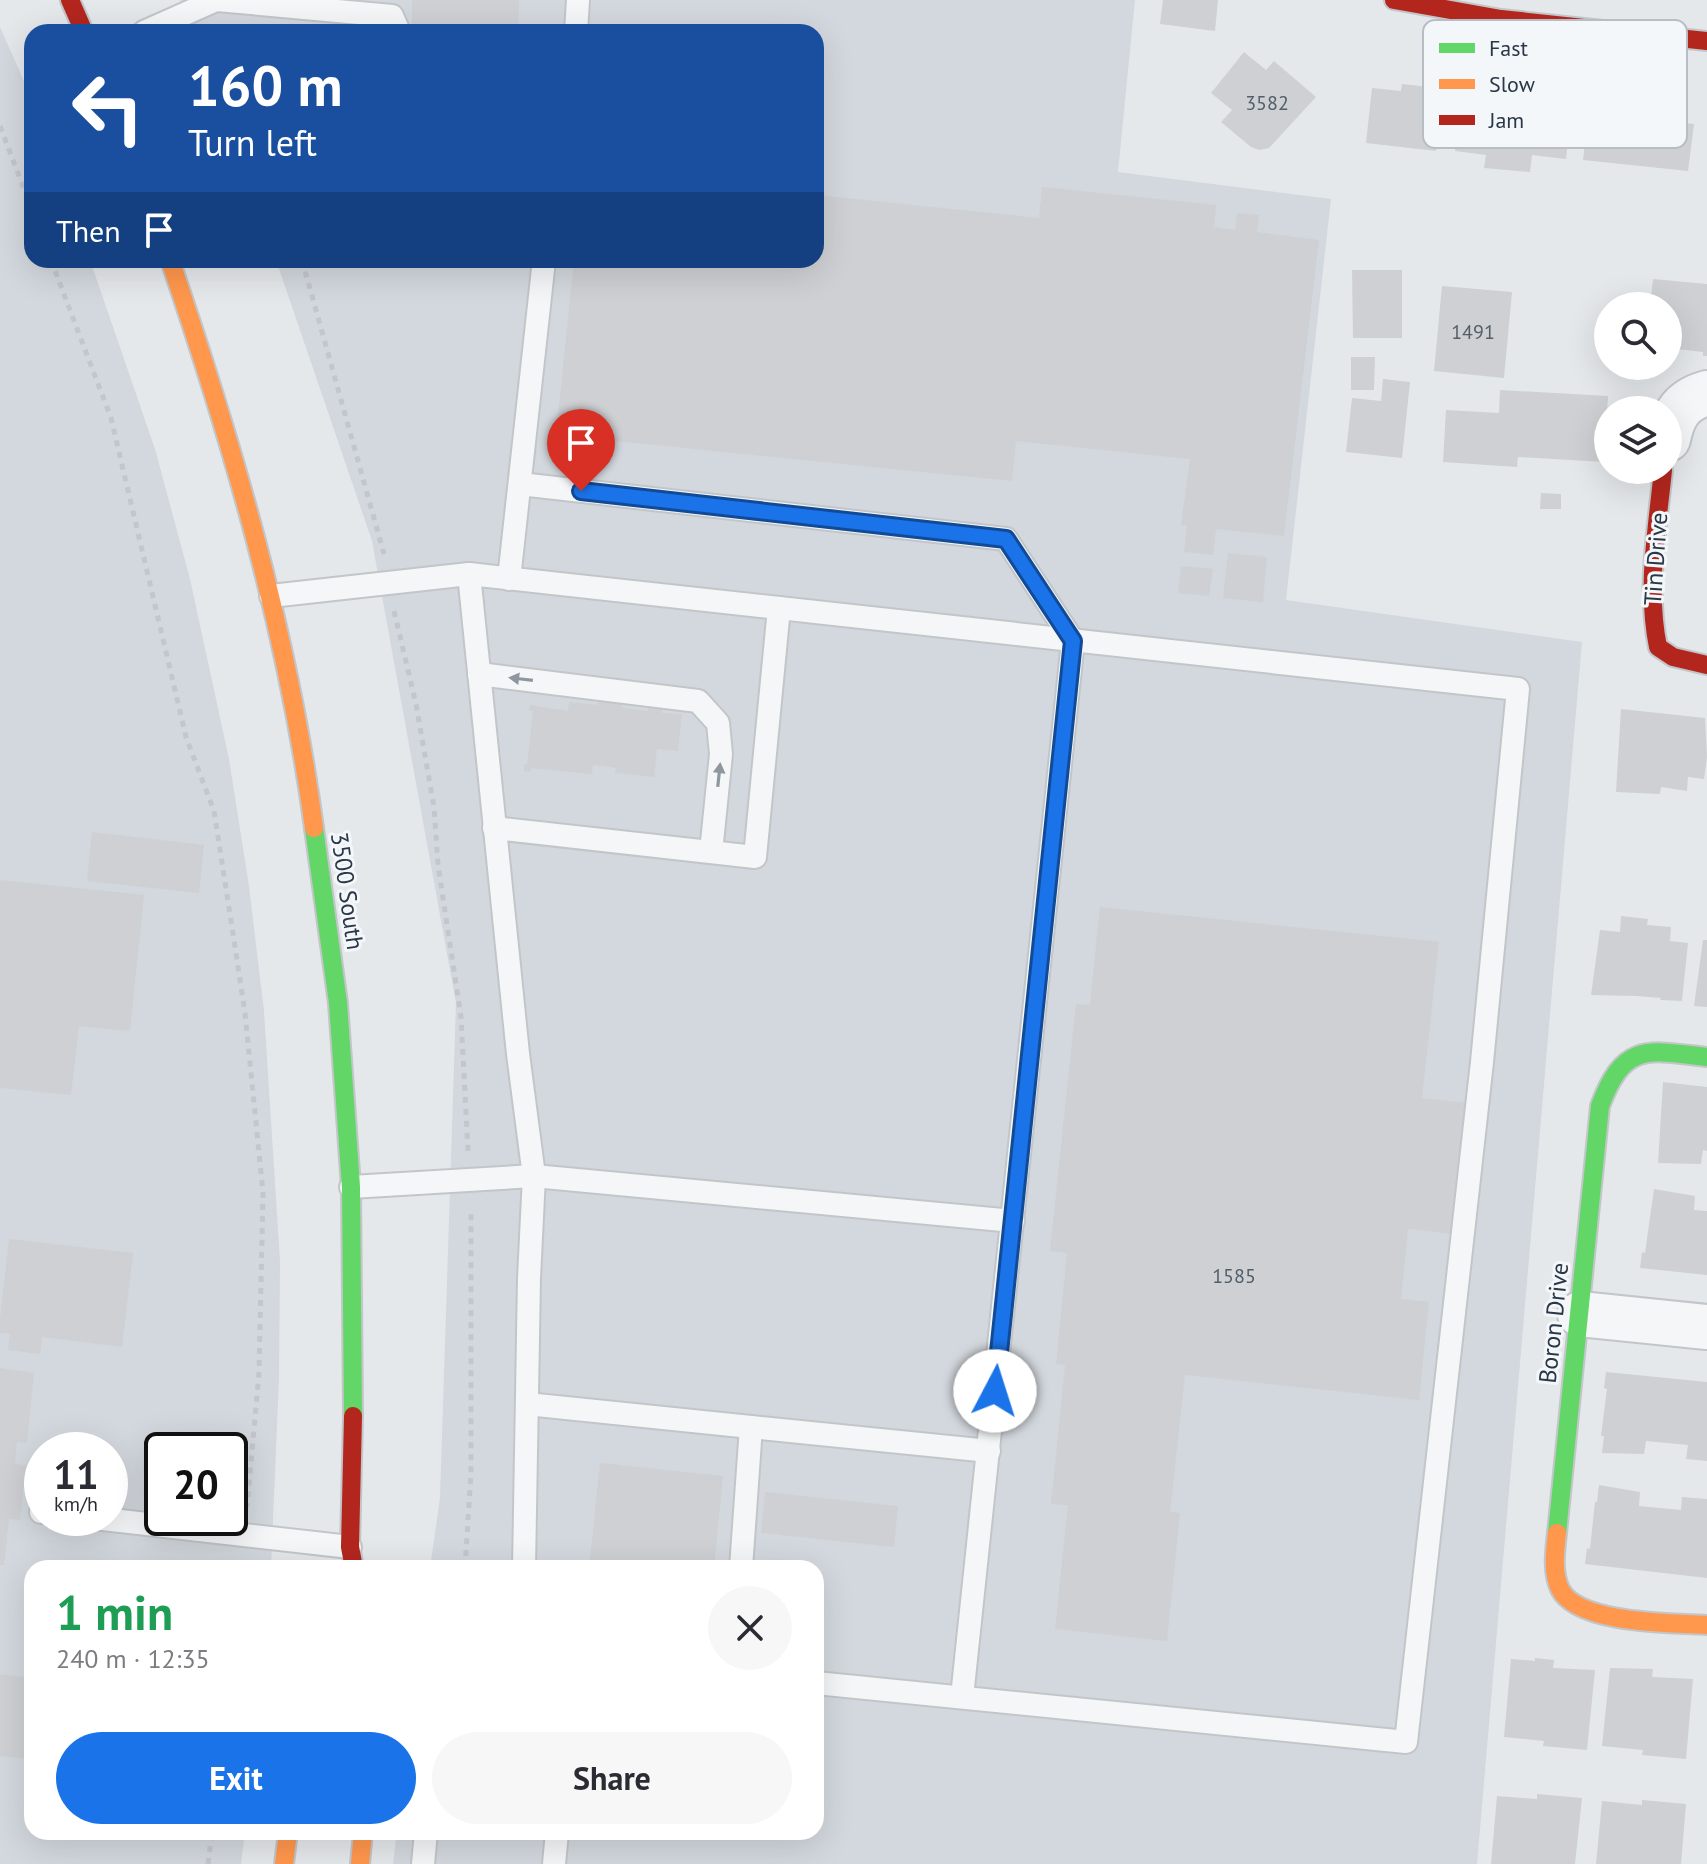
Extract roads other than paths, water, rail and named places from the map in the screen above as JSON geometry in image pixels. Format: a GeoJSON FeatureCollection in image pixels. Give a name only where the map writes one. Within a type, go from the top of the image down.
{"type":"FeatureCollection","features":[{"type":"Feature","properties":{"kind":"main road"},"geometry":{"type":"LineString","coordinates":[[70,0],[80,24]]}},
{"type":"Feature","properties":{"kind":"main road"},"geometry":{"type":"LineString","coordinates":[[1394,0],[1510,20]]}},
{"type":"Feature","properties":{"kind":"main road"},"geometry":{"type":"LineString","coordinates":[[1687,39],[1707,41]]}},
{"type":"Feature","properties":{"kind":"main road","name":"3500 South"},"geometry":{"type":"LineString","coordinates":[[173,268],[214,389],[271,596],[308,781],[338,1003],[351,1187],[353,1416],[349,1560]]}},
{"type":"Feature","properties":{"kind":"main road","name":"Tin Drive"},"geometry":{"type":"LineString","coordinates":[[1662,484],[1652,625],[1658,647],[1673,657],[1707,665]]}},
{"type":"Feature","properties":{"kind":"main road","name":"Boron Drive"},"geometry":{"type":"LineString","coordinates":[[1707,1057],[1640,1053],[1621,1061],[1608,1081],[1600,1106],[1555,1555],[1562,1594],[1578,1607],[1603,1614],[1707,1625]]}},
{"type":"Feature","properties":{"kind":"main road"},"geometry":{"type":"LineString","coordinates":[[284,1864],[287,1840]]}},
{"type":"Feature","properties":{"kind":"main road"},"geometry":{"type":"LineString","coordinates":[[360,1864],[362,1840]]}},
{"type":"Feature","properties":{"kind":"street"},"geometry":{"type":"LineString","coordinates":[[1580,1314],[1707,1327]]}},
{"type":"Feature","properties":{"kind":"lane"},"geometry":{"type":"LineString","coordinates":[[162,24],[216,0],[392,16],[396,24]]}},
{"type":"Feature","properties":{"kind":"lane"},"geometry":{"type":"LineString","coordinates":[[576,24],[578,0]]}},
{"type":"Feature","properties":{"kind":"lane"},"geometry":{"type":"LineString","coordinates":[[509,579],[543,268]]}},
{"type":"Feature","properties":{"kind":"lane"},"geometry":{"type":"LineString","coordinates":[[520,484],[1006,539],[1073,641],[962,1697]]}},
{"type":"Feature","properties":{"kind":"lane"},"geometry":{"type":"LineString","coordinates":[[469,574],[518,1054],[534,1176],[524,1560]]}},
{"type":"Feature","properties":{"kind":"lane"},"geometry":{"type":"LineString","coordinates":[[271,596],[469,574],[1518,689],[1482,1062],[1406,1742],[824,1684]]}},
{"type":"Feature","properties":{"kind":"lane"},"geometry":{"type":"LineString","coordinates":[[494,828],[755,857],[779,608]]}},
{"type":"Feature","properties":{"kind":"lane"},"geometry":{"type":"LineString","coordinates":[[479,674],[698,701],[718,723],[720,739],[711,852]]}},
{"type":"Feature","properties":{"kind":"lane"},"geometry":{"type":"LineString","coordinates":[[351,1187],[534,1176],[1013,1221]]}},
{"type":"Feature","properties":{"kind":"lane"},"geometry":{"type":"LineString","coordinates":[[527,1404],[989,1451]]}},
{"type":"Feature","properties":{"kind":"lane"},"geometry":{"type":"LineString","coordinates":[[742,1560],[751,1427]]}},
{"type":"Feature","properties":{"kind":"lane"},"geometry":{"type":"LineString","coordinates":[[128,1522],[245,1535],[345,1560]]}},
{"type":"Feature","properties":{"kind":"lane"},"geometry":{"type":"LineString","coordinates":[[423,1864],[425,1840]]}},
{"type":"Feature","properties":{"kind":"lane"},"geometry":{"type":"LineString","coordinates":[[554,1864],[556,1840]]}}]}
